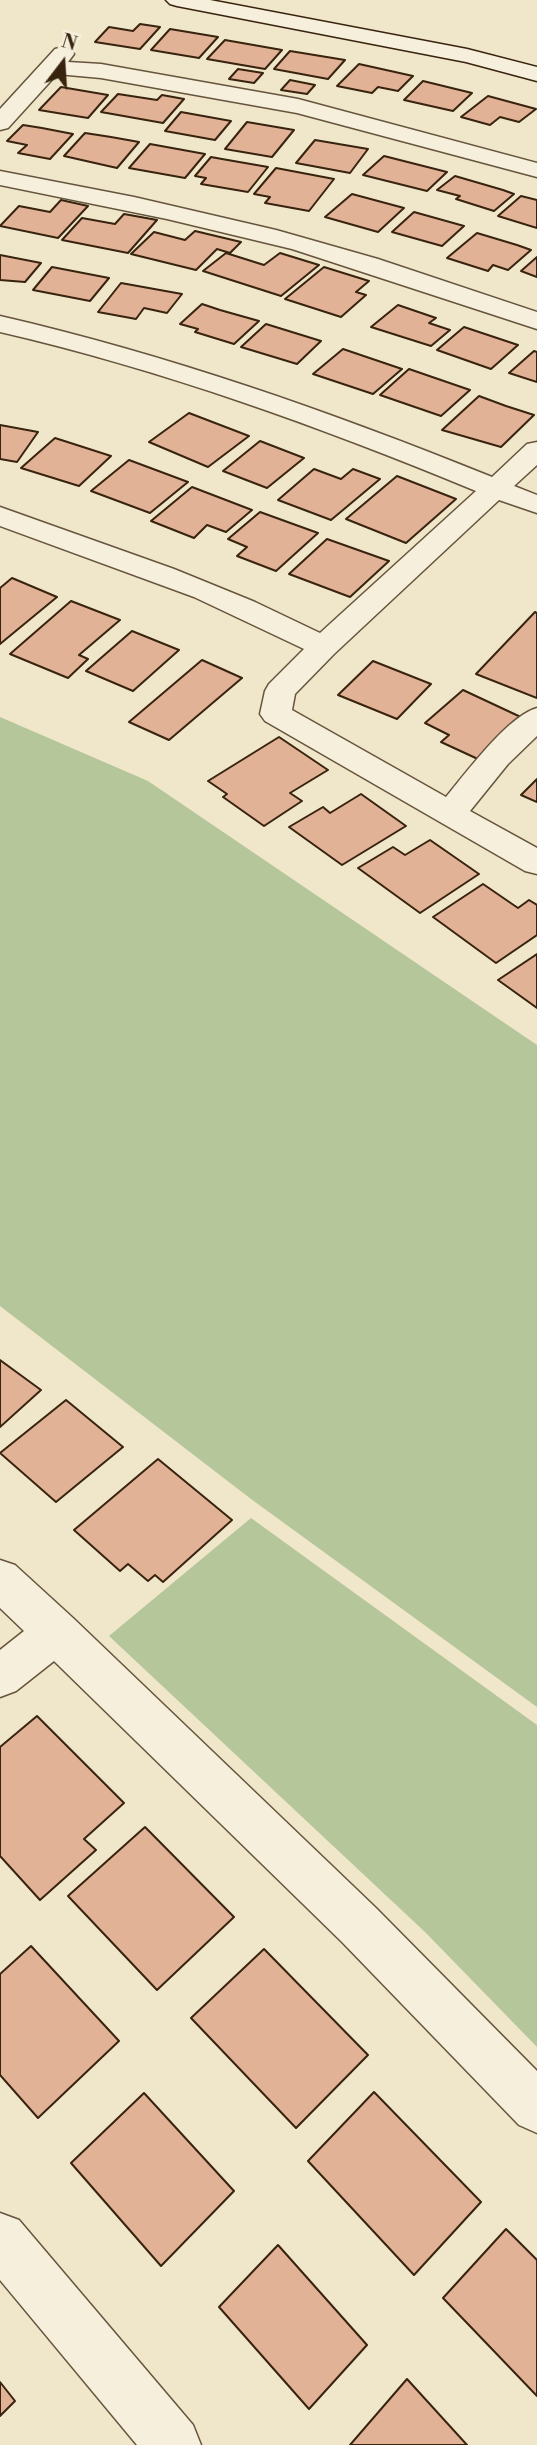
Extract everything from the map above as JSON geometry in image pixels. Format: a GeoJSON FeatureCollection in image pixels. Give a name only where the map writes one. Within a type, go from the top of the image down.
{"type":"FeatureCollection","features":[{"type":"Feature","properties":{"kind":"street"},"geometry":{"type":"LineString","coordinates":[[177,0],[467,56],[537,74]]}},
{"type":"Feature","properties":{"kind":"street"},"geometry":{"type":"LineString","coordinates":[[0,123],[58,60],[101,71],[298,106],[452,145],[537,170]]}},
{"type":"Feature","properties":{"kind":"street"},"geometry":{"type":"LineString","coordinates":[[0,178],[268,235],[361,262],[537,321]]}},
{"type":"Feature","properties":{"kind":"street"},"geometry":{"type":"LineString","coordinates":[[0,324],[43,333],[207,380],[307,415],[537,505]]}},
{"type":"Feature","properties":{"kind":"street"},"geometry":{"type":"LineString","coordinates":[[537,450],[323,647],[280,691],[276,714],[537,863]]}},
{"type":"Feature","properties":{"kind":"street"},"geometry":{"type":"LineString","coordinates":[[0,516],[114,556],[268,617],[323,647]]}},
{"type":"Feature","properties":{"kind":"street"},"geometry":{"type":"LineString","coordinates":[[450,814],[497,757],[537,718]]}},
{"type":"Feature","properties":{"kind":"street"},"geometry":{"type":"LineString","coordinates":[[0,1579],[359,1924],[537,2107]]}},
{"type":"Feature","properties":{"kind":"street"},"geometry":{"type":"LineString","coordinates":[[0,1677],[57,1632]]}},
{"type":"Feature","properties":{"kind":"street"},"geometry":{"type":"LineString","coordinates":[[0,2239],[173,2445]]}},
{"type":"Feature","properties":{"kind":"green space"},"geometry":{"type":"Polygon","coordinates":[[[0,717],[148,781],[537,1045],[537,1707],[251,1499],[0,1306],[0,717]]]}},
{"type":"Feature","properties":{"kind":"green space"},"geometry":{"type":"Polygon","coordinates":[[[251,1518],[537,1725],[537,2047],[425,1932],[109,1636],[251,1518]]]}},
{"type":"Feature","properties":{"kind":"building"},"geometry":{"type":"Polygon","coordinates":[[[140,24],[160,27],[140,49],[95,42],[109,27],[133,31],[140,24]]]}},
{"type":"Feature","properties":{"kind":"building"},"geometry":{"type":"Polygon","coordinates":[[[170,29],[218,37],[199,58],[151,50],[170,29]]]}},
{"type":"Feature","properties":{"kind":"building"},"geometry":{"type":"Polygon","coordinates":[[[225,40],[282,50],[265,69],[207,59],[225,40]]]}},
{"type":"Feature","properties":{"kind":"building"},"geometry":{"type":"Polygon","coordinates":[[[290,51],[345,60],[328,79],[274,69],[290,51]]]}},
{"type":"Feature","properties":{"kind":"building"},"geometry":{"type":"Polygon","coordinates":[[[359,64],[413,76],[398,91],[378,87],[372,93],[337,86],[359,64]]]}},
{"type":"Feature","properties":{"kind":"building"},"geometry":{"type":"Polygon","coordinates":[[[238,69],[263,73],[254,83],[229,79],[238,69]]]}},
{"type":"Feature","properties":{"kind":"building"},"geometry":{"type":"Polygon","coordinates":[[[290,80],[315,85],[307,94],[281,90],[290,80]]]}},
{"type":"Feature","properties":{"kind":"building"},"geometry":{"type":"Polygon","coordinates":[[[423,81],[472,93],[453,111],[404,100],[423,81]]]}},
{"type":"Feature","properties":{"kind":"building"},"geometry":{"type":"Polygon","coordinates":[[[61,87],[108,95],[88,118],[39,110],[61,87]]]}},
{"type":"Feature","properties":{"kind":"building"},"geometry":{"type":"Polygon","coordinates":[[[118,94],[157,100],[162,95],[184,99],[163,123],[101,112],[118,94]]]}},
{"type":"Feature","properties":{"kind":"building"},"geometry":{"type":"Polygon","coordinates":[[[488,96],[536,109],[519,122],[500,117],[490,125],[461,117],[488,96]]]}},
{"type":"Feature","properties":{"kind":"building"},"geometry":{"type":"Polygon","coordinates":[[[181,112],[231,121],[215,140],[165,131],[181,112]]]}},
{"type":"Feature","properties":{"kind":"building"},"geometry":{"type":"Polygon","coordinates":[[[247,122],[294,130],[272,157],[225,149],[247,122]]]}},
{"type":"Feature","properties":{"kind":"building"},"geometry":{"type":"Polygon","coordinates":[[[23,125],[73,134],[50,159],[18,153],[27,145],[7,141],[23,125]]]}},
{"type":"Feature","properties":{"kind":"building"},"geometry":{"type":"Polygon","coordinates":[[[85,133],[139,142],[117,168],[64,156],[85,133]]]}},
{"type":"Feature","properties":{"kind":"building"},"geometry":{"type":"Polygon","coordinates":[[[315,140],[368,149],[350,173],[296,163],[315,140]]]}},
{"type":"Feature","properties":{"kind":"building"},"geometry":{"type":"Polygon","coordinates":[[[150,144],[205,154],[185,178],[129,168],[150,144]]]}},
{"type":"Feature","properties":{"kind":"building"},"geometry":{"type":"Polygon","coordinates":[[[384,156],[447,172],[427,191],[363,175],[384,156]]]}},
{"type":"Feature","properties":{"kind":"building"},"geometry":{"type":"Polygon","coordinates":[[[211,157],[268,167],[248,192],[201,184],[206,178],[195,176],[211,157]]]}},
{"type":"Feature","properties":{"kind":"building"},"geometry":{"type":"Polygon","coordinates":[[[276,168],[334,179],[309,211],[265,203],[270,197],[254,194],[276,168]]]}},
{"type":"Feature","properties":{"kind":"building"},"geometry":{"type":"Polygon","coordinates":[[[455,176],[514,194],[494,211],[456,199],[460,196],[437,190],[455,176]]]}},
{"type":"Feature","properties":{"kind":"building"},"geometry":{"type":"Polygon","coordinates":[[[352,194],[404,208],[378,232],[325,217],[352,194]]]}},
{"type":"Feature","properties":{"kind":"building"},"geometry":{"type":"Polygon","coordinates":[[[521,196],[537,200],[537,228],[498,216],[521,196]]]}},
{"type":"Feature","properties":{"kind":"building"},"geometry":{"type":"Polygon","coordinates":[[[61,200],[88,206],[58,238],[0,226],[19,206],[50,212],[61,200]]]}},
{"type":"Feature","properties":{"kind":"building"},"geometry":{"type":"Polygon","coordinates":[[[414,212],[464,226],[442,246],[392,232],[414,212]]]}},
{"type":"Feature","properties":{"kind":"building"},"geometry":{"type":"Polygon","coordinates":[[[124,214],[157,220],[128,253],[62,240],[82,218],[115,224],[124,214]]]}},
{"type":"Feature","properties":{"kind":"building"},"geometry":{"type":"Polygon","coordinates":[[[195,231],[241,242],[230,253],[217,249],[196,270],[131,254],[154,232],[185,240],[195,231]]]}},
{"type":"Feature","properties":{"kind":"building"},"geometry":{"type":"Polygon","coordinates":[[[477,233],[531,250],[508,270],[493,265],[488,271],[447,258],[477,233]]]}},
{"type":"Feature","properties":{"kind":"building"},"geometry":{"type":"Polygon","coordinates":[[[226,253],[264,265],[280,253],[319,265],[281,296],[203,271],[226,253]]]}},
{"type":"Feature","properties":{"kind":"building"},"geometry":{"type":"Polygon","coordinates":[[[0,255],[41,263],[25,282],[0,280],[0,255]]]}},
{"type":"Feature","properties":{"kind":"building"},"geometry":{"type":"Polygon","coordinates":[[[537,257],[537,277],[521,271],[537,257]]]}},
{"type":"Feature","properties":{"kind":"building"},"geometry":{"type":"Polygon","coordinates":[[[52,267],[109,278],[90,301],[33,290],[52,267]]]}},
{"type":"Feature","properties":{"kind":"building"},"geometry":{"type":"Polygon","coordinates":[[[324,267],[369,281],[356,292],[366,295],[341,317],[285,299],[324,267]]]}},
{"type":"Feature","properties":{"kind":"building"},"geometry":{"type":"Polygon","coordinates":[[[121,283],[182,294],[167,313],[144,308],[136,319],[98,312],[121,283]]]}},
{"type":"Feature","properties":{"kind":"building"},"geometry":{"type":"Polygon","coordinates":[[[202,304],[259,321],[234,344],[195,332],[198,329],[180,324],[202,304]]]}},
{"type":"Feature","properties":{"kind":"building"},"geometry":{"type":"Polygon","coordinates":[[[398,305],[436,318],[429,323],[450,330],[431,346],[371,327],[398,305]]]}},
{"type":"Feature","properties":{"kind":"building"},"geometry":{"type":"Polygon","coordinates":[[[266,324],[321,341],[297,364],[241,347],[266,324]]]}},
{"type":"Feature","properties":{"kind":"building"},"geometry":{"type":"Polygon","coordinates":[[[464,327],[518,345],[491,369],[437,350],[464,327]]]}},
{"type":"Feature","properties":{"kind":"building"},"geometry":{"type":"Polygon","coordinates":[[[343,349],[402,369],[373,394],[313,374],[343,349]]]}},
{"type":"Feature","properties":{"kind":"building"},"geometry":{"type":"Polygon","coordinates":[[[534,351],[537,352],[537,382],[509,373],[534,351]]]}},
{"type":"Feature","properties":{"kind":"building"},"geometry":{"type":"Polygon","coordinates":[[[409,369],[470,390],[441,416],[380,395],[409,369]]]}},
{"type":"Feature","properties":{"kind":"building"},"geometry":{"type":"Polygon","coordinates":[[[479,396],[534,415],[501,447],[442,430],[479,396]]]}},
{"type":"Feature","properties":{"kind":"building"},"geometry":{"type":"Polygon","coordinates":[[[189,413],[249,436],[208,467],[149,442],[189,413]]]}},
{"type":"Feature","properties":{"kind":"building"},"geometry":{"type":"Polygon","coordinates":[[[0,425],[38,432],[17,462],[0,459],[0,425]]]}},
{"type":"Feature","properties":{"kind":"building"},"geometry":{"type":"Polygon","coordinates":[[[55,438],[111,456],[79,486],[21,468],[55,438]]]}},
{"type":"Feature","properties":{"kind":"building"},"geometry":{"type":"Polygon","coordinates":[[[260,441],[304,458],[267,488],[223,471],[260,441]]]}},
{"type":"Feature","properties":{"kind":"building"},"geometry":{"type":"Polygon","coordinates":[[[129,460],[188,482],[150,513],[91,491],[129,460]]]}},
{"type":"Feature","properties":{"kind":"building"},"geometry":{"type":"Polygon","coordinates":[[[314,469],[341,479],[353,469],[380,479],[331,520],[278,500],[314,469]]]}},
{"type":"Feature","properties":{"kind":"building"},"geometry":{"type":"Polygon","coordinates":[[[397,476],[456,499],[406,543],[346,519],[397,476]]]}},
{"type":"Feature","properties":{"kind":"building"},"geometry":{"type":"Polygon","coordinates":[[[192,487],[252,510],[226,532],[207,525],[194,538],[151,521],[192,487]]]}},
{"type":"Feature","properties":{"kind":"building"},"geometry":{"type":"Polygon","coordinates":[[[260,512],[318,533],[276,571],[237,556],[247,547],[228,539],[260,512]]]}},
{"type":"Feature","properties":{"kind":"building"},"geometry":{"type":"Polygon","coordinates":[[[327,539],[389,561],[350,597],[289,574],[327,539]]]}},
{"type":"Feature","properties":{"kind":"building"},"geometry":{"type":"Polygon","coordinates":[[[12,578],[57,597],[0,644],[0,588],[12,578]]]}},
{"type":"Feature","properties":{"kind":"building"},"geometry":{"type":"Polygon","coordinates":[[[71,601],[120,620],[79,655],[88,659],[68,678],[10,654],[71,601]]]}},
{"type":"Feature","properties":{"kind":"building"},"geometry":{"type":"Polygon","coordinates":[[[535,612],[537,613],[537,698],[476,674],[535,612]]]}},
{"type":"Feature","properties":{"kind":"building"},"geometry":{"type":"Polygon","coordinates":[[[132,631],[179,650],[133,691],[86,671],[132,631]]]}},
{"type":"Feature","properties":{"kind":"building"},"geometry":{"type":"Polygon","coordinates":[[[202,660],[242,678],[169,740],[129,722],[202,660]]]}},
{"type":"Feature","properties":{"kind":"building"},"geometry":{"type":"Polygon","coordinates":[[[373,661],[431,684],[397,719],[338,695],[373,661]]]}},
{"type":"Feature","properties":{"kind":"building"},"geometry":{"type":"Polygon","coordinates":[[[463,690],[525,719],[480,760],[441,742],[449,735],[425,723],[463,690]]]}},
{"type":"Feature","properties":{"kind":"building"},"geometry":{"type":"Polygon","coordinates":[[[279,737],[328,770],[290,793],[302,801],[264,826],[223,797],[227,794],[208,781],[279,737]]]}},
{"type":"Feature","properties":{"kind":"building"},"geometry":{"type":"Polygon","coordinates":[[[537,779],[537,802],[521,795],[537,779]]]}},
{"type":"Feature","properties":{"kind":"building"},"geometry":{"type":"Polygon","coordinates":[[[361,794],[406,826],[342,865],[289,827],[323,807],[330,813],[361,794]]]}},
{"type":"Feature","properties":{"kind":"building"},"geometry":{"type":"Polygon","coordinates":[[[430,840],[479,874],[420,913],[358,868],[393,847],[405,855],[430,840]]]}},
{"type":"Feature","properties":{"kind":"building"},"geometry":{"type":"Polygon","coordinates":[[[483,884],[518,908],[529,900],[537,905],[537,935],[496,963],[433,917],[483,884]]]}},
{"type":"Feature","properties":{"kind":"building"},"geometry":{"type":"Polygon","coordinates":[[[537,954],[537,1008],[498,980],[537,954]]]}},
{"type":"Feature","properties":{"kind":"building"},"geometry":{"type":"Polygon","coordinates":[[[0,1360],[41,1390],[0,1427],[0,1360]]]}},
{"type":"Feature","properties":{"kind":"building"},"geometry":{"type":"Polygon","coordinates":[[[66,1400],[123,1447],[56,1502],[0,1453],[66,1400]]]}},
{"type":"Feature","properties":{"kind":"building"},"geometry":{"type":"Polygon","coordinates":[[[158,1459],[232,1520],[163,1582],[155,1575],[148,1581],[128,1564],[120,1571],[74,1530],[158,1459]]]}},
{"type":"Feature","properties":{"kind":"building"},"geometry":{"type":"Polygon","coordinates":[[[37,1716],[124,1803],[84,1839],[96,1850],[40,1900],[0,1856],[0,1747],[37,1716]]]}},
{"type":"Feature","properties":{"kind":"building"},"geometry":{"type":"Polygon","coordinates":[[[145,1827],[234,1917],[157,1990],[68,1896],[145,1827]]]}},
{"type":"Feature","properties":{"kind":"building"},"geometry":{"type":"Polygon","coordinates":[[[31,1946],[119,2041],[38,2118],[0,2075],[0,1974],[31,1946]]]}},
{"type":"Feature","properties":{"kind":"building"},"geometry":{"type":"Polygon","coordinates":[[[264,1949],[368,2055],[296,2128],[191,2018],[264,1949]]]}},
{"type":"Feature","properties":{"kind":"building"},"geometry":{"type":"Polygon","coordinates":[[[374,2092],[481,2202],[414,2275],[308,2161],[374,2092]]]}},
{"type":"Feature","properties":{"kind":"building"},"geometry":{"type":"Polygon","coordinates":[[[144,2093],[234,2191],[161,2266],[71,2163],[144,2093]]]}},
{"type":"Feature","properties":{"kind":"building"},"geometry":{"type":"Polygon","coordinates":[[[506,2229],[537,2260],[537,2396],[443,2298],[506,2229]]]}},
{"type":"Feature","properties":{"kind":"building"},"geometry":{"type":"Polygon","coordinates":[[[278,2245],[367,2345],[309,2409],[219,2307],[278,2245]]]}},
{"type":"Feature","properties":{"kind":"building"},"geometry":{"type":"Polygon","coordinates":[[[407,2379],[467,2445],[350,2445],[407,2379]]]}},
{"type":"Feature","properties":{"kind":"building"},"geometry":{"type":"Polygon","coordinates":[[[0,2382],[15,2401],[0,2416],[0,2382]]]}}]}
